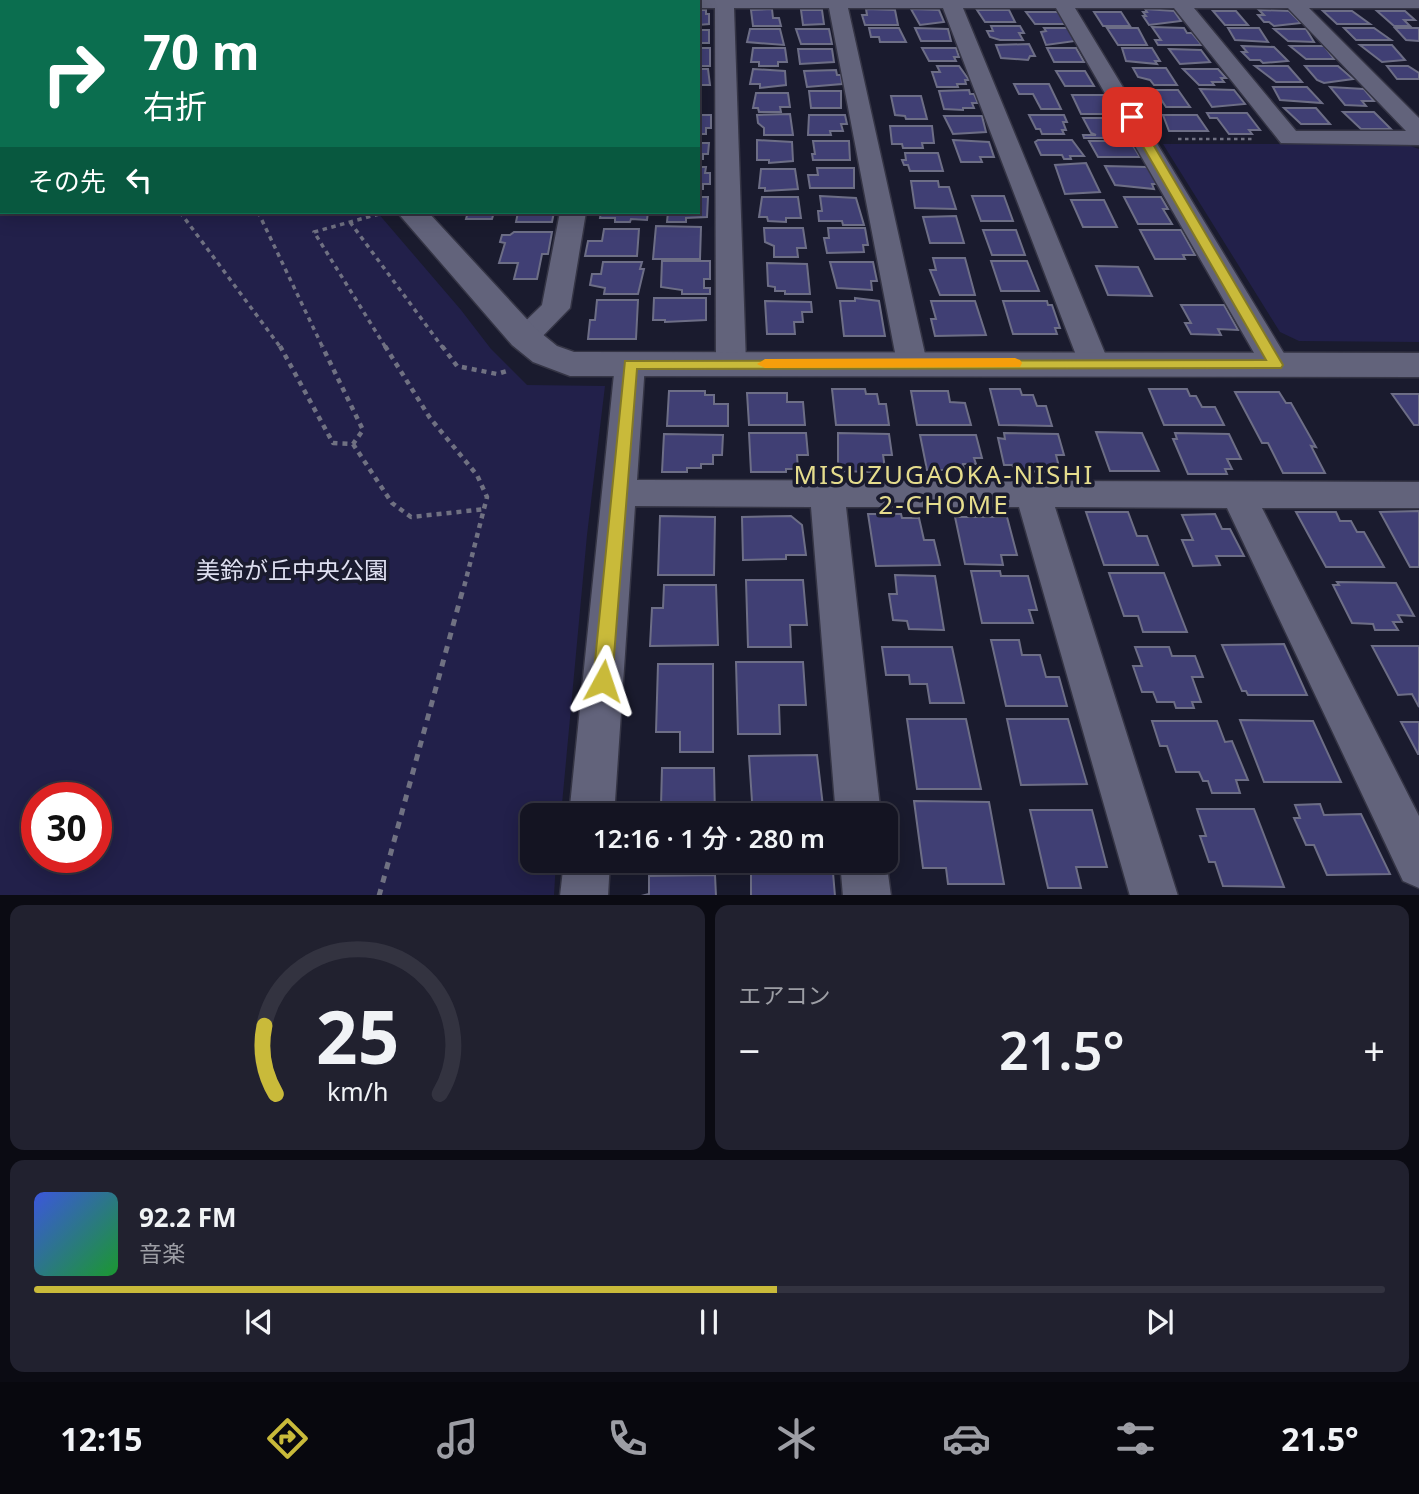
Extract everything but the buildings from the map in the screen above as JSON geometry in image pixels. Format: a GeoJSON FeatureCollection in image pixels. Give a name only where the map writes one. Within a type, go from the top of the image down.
{"type":"FeatureCollection","features":[{"type":"Feature","properties":{"kind":"street"},"geometry":{"type":"LineString","coordinates":[[700,1],[1292,1],[1413,4]]}},
{"type":"Feature","properties":{"kind":"street"},"geometry":{"type":"LineString","coordinates":[[724,1],[731,364]]}},
{"type":"Feature","properties":{"kind":"street"},"geometry":{"type":"LineString","coordinates":[[838,1],[912,363]]}},
{"type":"Feature","properties":{"kind":"street"},"geometry":{"type":"LineString","coordinates":[[950,1],[1094,363]]}},
{"type":"Feature","properties":{"kind":"street"},"geometry":{"type":"LineString","coordinates":[[1061,1],[1146,140],[1276,365]]}},
{"type":"Feature","properties":{"kind":"street"},"geometry":{"type":"LineString","coordinates":[[1179,1],[1289,138],[1419,138]]}},
{"type":"Feature","properties":{"kind":"street"},"geometry":{"type":"LineString","coordinates":[[1292,1],[1419,131]]}},
{"type":"Feature","properties":{"kind":"street"},"geometry":{"type":"LineString","coordinates":[[414,214],[524,337],[545,354],[570,364],[1419,365]]}},
{"type":"Feature","properties":{"kind":"street"},"geometry":{"type":"LineString","coordinates":[[524,337],[556,308],[573,214]]}},
{"type":"Feature","properties":{"kind":"street"},"geometry":{"type":"LineString","coordinates":[[592,803],[630,364]]}},
{"type":"Feature","properties":{"kind":"street"},"geometry":{"type":"LineString","coordinates":[[619,493],[1419,495]]}},
{"type":"Feature","properties":{"kind":"street"},"geometry":{"type":"LineString","coordinates":[[827,494],[858,803]]}},
{"type":"Feature","properties":{"kind":"street"},"geometry":{"type":"LineString","coordinates":[[1033,494],[1154,895]]}},
{"type":"Feature","properties":{"kind":"street"},"geometry":{"type":"LineString","coordinates":[[1238,494],[1419,865]]}},
{"type":"Feature","properties":{"kind":"street"},"geometry":{"type":"LineString","coordinates":[[584,895],[586,873]]}},
{"type":"Feature","properties":{"kind":"street"},"geometry":{"type":"LineString","coordinates":[[864,873],[867,895]]}},
{"type":"Feature","properties":{"kind":"path"},"geometry":{"type":"LineString","coordinates":[[1146,140],[1289,138]]}},
{"type":"Feature","properties":{"kind":"path"},"geometry":{"type":"LineString","coordinates":[[182,214],[275,336],[333,443],[353,444]]}},
{"type":"Feature","properties":{"kind":"path"},"geometry":{"type":"LineString","coordinates":[[259,214],[363,430],[353,444]]}},
{"type":"Feature","properties":{"kind":"path"},"geometry":{"type":"LineString","coordinates":[[379,214],[314,232],[430,418],[477,475],[487,496],[486,509],[379,895]]}},
{"type":"Feature","properties":{"kind":"path"},"geometry":{"type":"LineString","coordinates":[[350,222],[457,366],[497,374],[513,368]]}},
{"type":"Feature","properties":{"kind":"path"},"geometry":{"type":"LineString","coordinates":[[353,444],[392,503],[411,517],[486,509]]}},
{"type":"Feature","properties":{"kind":"green space"},"geometry":{"type":"Polygon","coordinates":[[[1163,144],[1404,144],[1419,149],[1419,342],[1299,341],[1280,332],[1163,144]]]}},
{"type":"Feature","properties":{"kind":"green space","name":"美鈴が丘中央公園"},"geometry":{"type":"Polygon","coordinates":[[[0,214],[379,214],[491,349],[527,385],[605,386],[587,535],[562,803],[520,803],[520,873],[555,873],[554,895],[0,895],[0,214]]]}},
{"type":"Feature","properties":{"kind":"slow traffic"},"geometry":{"type":"LineString","coordinates":[[765,364],[1015,363]]}},
{"type":"Feature","properties":{"kind":"district","name":"MISUZUGAOKA-NISHI 2-CHOME"},"geometry":{"type":"Point","coordinates":[944,489]}},
{"type":"Feature","properties":{"kind":"route"},"geometry":{"type":"LineString","coordinates":[[603,681],[630,364],[1276,365],[1132,117]]}}]}
